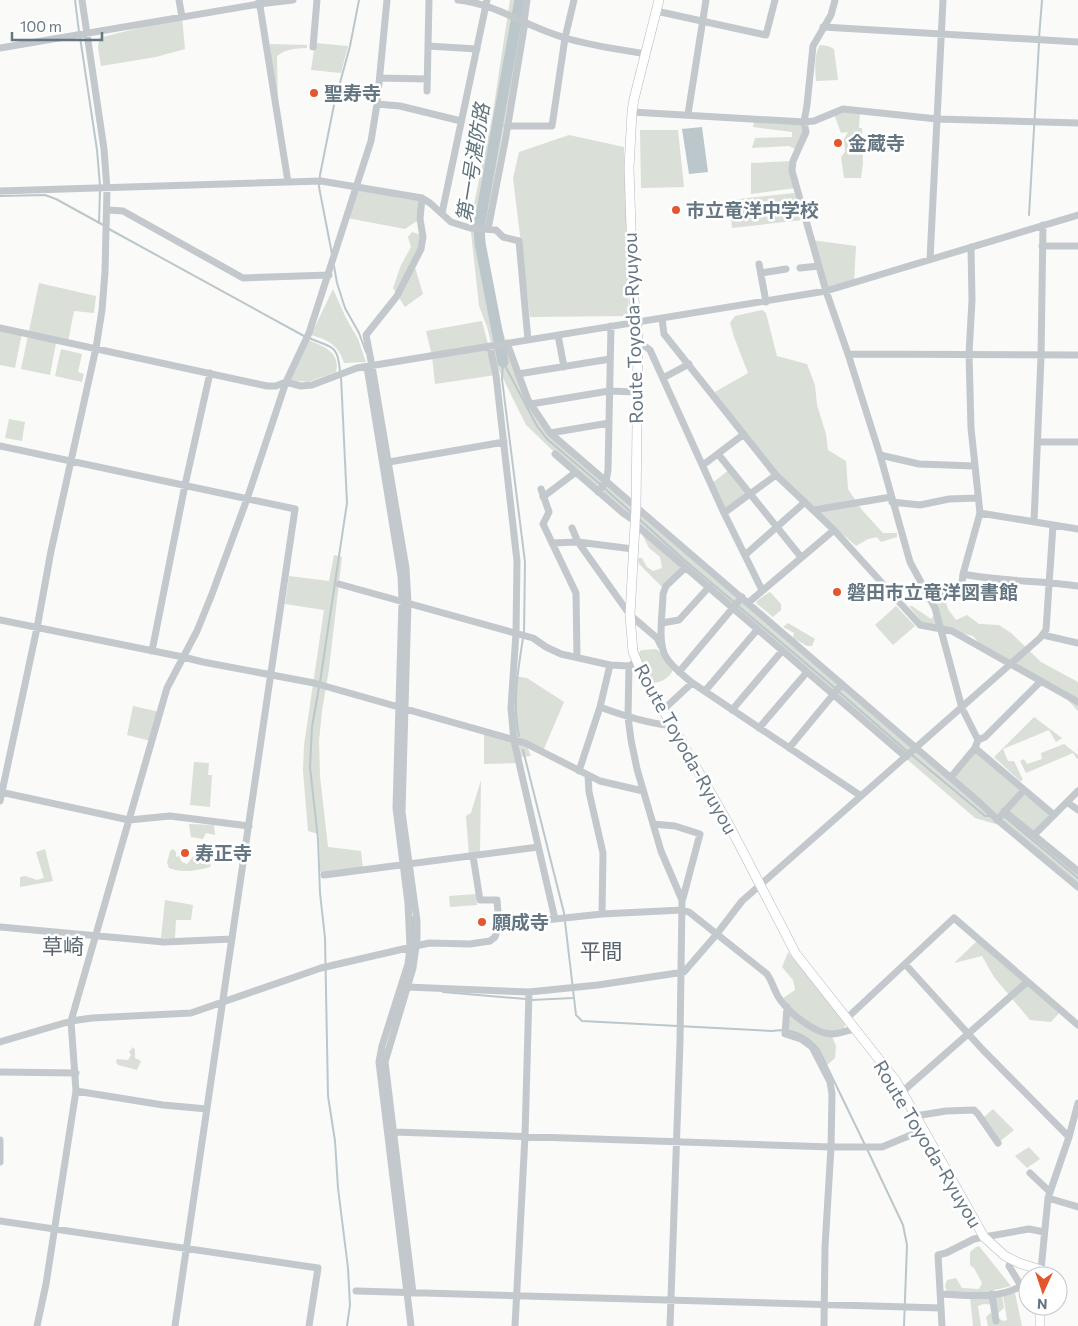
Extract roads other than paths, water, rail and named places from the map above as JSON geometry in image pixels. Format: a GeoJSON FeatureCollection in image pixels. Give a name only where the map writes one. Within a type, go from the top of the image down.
{"type":"FeatureCollection","features":[{"type":"Feature","properties":{"kind":"main road","name":"Route Toyoda-Ryuyou"},"geometry":{"type":"LineString","coordinates":[[659,0],[632,112],[629,168],[632,288],[638,341],[636,508],[630,615],[632,664],[663,710],[728,823],[796,954],[902,1092],[984,1237],[1005,1256],[1026,1266]]}},
{"type":"Feature","properties":{"kind":"street"},"geometry":{"type":"LineString","coordinates":[[0,801],[96,348],[105,272],[108,210],[104,149],[82,0]]}},
{"type":"Feature","properties":{"kind":"street"},"geometry":{"type":"LineString","coordinates":[[179,0],[182,17]]}},
{"type":"Feature","properties":{"kind":"street"},"geometry":{"type":"LineString","coordinates":[[0,48],[259,2],[293,0]]}},
{"type":"Feature","properties":{"kind":"street"},"geometry":{"type":"LineString","coordinates":[[313,47],[317,0]]}},
{"type":"Feature","properties":{"kind":"street"},"geometry":{"type":"LineString","coordinates":[[37,1326],[55,1228],[76,1091],[71,1022],[167,688],[204,614],[247,499],[286,382],[309,333],[371,141],[380,78],[387,0]]}},
{"type":"Feature","properties":{"kind":"street"},"geometry":{"type":"LineString","coordinates":[[426,91],[429,0]]}},
{"type":"Feature","properties":{"kind":"street"},"geometry":{"type":"LineString","coordinates":[[458,0],[487,3],[524,22],[565,38],[645,54]]}},
{"type":"Feature","properties":{"kind":"street"},"geometry":{"type":"LineString","coordinates":[[486,229],[507,126],[527,0]]}},
{"type":"Feature","properties":{"kind":"street"},"geometry":{"type":"LineString","coordinates":[[507,126],[552,126],[565,38],[574,0]]}},
{"type":"Feature","properties":{"kind":"street"},"geometry":{"type":"LineString","coordinates":[[688,114],[706,0]]}},
{"type":"Feature","properties":{"kind":"street"},"geometry":{"type":"LineString","coordinates":[[656,11],[766,35],[775,0]]}},
{"type":"Feature","properties":{"kind":"street"},"geometry":{"type":"LineString","coordinates":[[835,0],[830,15],[813,46],[804,122],[806,132],[793,161],[792,171],[818,266],[880,455],[910,562],[928,596],[942,629],[962,708],[976,744],[1024,790],[1054,815]]}},
{"type":"Feature","properties":{"kind":"street"},"geometry":{"type":"LineString","coordinates":[[930,259],[943,0]]}},
{"type":"Feature","properties":{"kind":"street"},"geometry":{"type":"LineString","coordinates":[[259,2],[288,182]]}},
{"type":"Feature","properties":{"kind":"street"},"geometry":{"type":"LineString","coordinates":[[442,213],[487,3]]}},
{"type":"Feature","properties":{"kind":"street"},"geometry":{"type":"LineString","coordinates":[[823,27],[1078,42]]}},
{"type":"Feature","properties":{"kind":"street"},"geometry":{"type":"LineString","coordinates":[[428,46],[477,49]]}},
{"type":"Feature","properties":{"kind":"street"},"geometry":{"type":"LineString","coordinates":[[380,78],[427,79]]}},
{"type":"Feature","properties":{"kind":"street"},"geometry":{"type":"LineString","coordinates":[[377,104],[400,106],[461,121]]}},
{"type":"Feature","properties":{"kind":"street"},"geometry":{"type":"LineString","coordinates":[[632,112],[804,122],[814,121],[842,109],[937,118],[1078,123]]}},
{"type":"Feature","properties":{"kind":"street"},"geometry":{"type":"LineString","coordinates":[[0,191],[321,181],[422,198],[451,222],[470,228],[496,230],[504,237],[519,241],[528,340]]}},
{"type":"Feature","properties":{"kind":"street"},"geometry":{"type":"LineString","coordinates":[[405,602],[366,335],[397,296],[420,250],[422,198]]}},
{"type":"Feature","properties":{"kind":"street"},"geometry":{"type":"LineString","coordinates":[[108,210],[123,211],[243,278],[329,275]]}},
{"type":"Feature","properties":{"kind":"street"},"geometry":{"type":"LineString","coordinates":[[0,328],[267,386],[276,386],[286,382],[301,386],[312,385],[358,368],[826,291],[1078,215]]}},
{"type":"Feature","properties":{"kind":"street"},"geometry":{"type":"LineString","coordinates":[[1034,522],[1039,442],[1043,225]]}},
{"type":"Feature","properties":{"kind":"street"},"geometry":{"type":"LineString","coordinates":[[1042,246],[1078,246]]}},
{"type":"Feature","properties":{"kind":"street"},"geometry":{"type":"LineString","coordinates":[[928,596],[961,592],[963,574],[980,512],[971,428],[969,354],[972,300],[971,247]]}},
{"type":"Feature","properties":{"kind":"street"},"geometry":{"type":"LineString","coordinates":[[759,264],[766,302]]}},
{"type":"Feature","properties":{"kind":"street"},"geometry":{"type":"LineString","coordinates":[[800,268],[818,266]]}},
{"type":"Feature","properties":{"kind":"street"},"geometry":{"type":"LineString","coordinates":[[761,273],[786,270]]}},
{"type":"Feature","properties":{"kind":"street"},"geometry":{"type":"LineString","coordinates":[[662,319],[664,334],[776,475],[834,530],[920,625],[952,631],[1078,702]]}},
{"type":"Feature","properties":{"kind":"street"},"geometry":{"type":"LineString","coordinates":[[598,492],[606,482],[611,326]]}},
{"type":"Feature","properties":{"kind":"street"},"geometry":{"type":"LineString","coordinates":[[558,335],[564,367]]}},
{"type":"Feature","properties":{"kind":"street"},"geometry":{"type":"LineString","coordinates":[[638,341],[650,350],[762,590]]}},
{"type":"Feature","properties":{"kind":"street"},"geometry":{"type":"LineString","coordinates":[[507,342],[531,404],[550,433],[951,777],[997,820],[1078,887]]}},
{"type":"Feature","properties":{"kind":"street"},"geometry":{"type":"LineString","coordinates":[[490,347],[496,375],[517,561],[516,633],[511,708],[514,741],[555,919]]}},
{"type":"Feature","properties":{"kind":"street"},"geometry":{"type":"LineString","coordinates":[[848,354],[1078,355]]}},
{"type":"Feature","properties":{"kind":"street"},"geometry":{"type":"LineString","coordinates":[[518,374],[610,359]]}},
{"type":"Feature","properties":{"kind":"street"},"geometry":{"type":"LineString","coordinates":[[663,378],[689,364]]}},
{"type":"Feature","properties":{"kind":"street"},"geometry":{"type":"LineString","coordinates":[[370,366],[389,462],[406,568],[402,709],[402,812],[413,947],[407,987],[385,1062],[410,1293],[411,1326]]}},
{"type":"Feature","properties":{"kind":"street"},"geometry":{"type":"LineString","coordinates":[[152,650],[185,485],[210,373]]}},
{"type":"Feature","properties":{"kind":"street"},"geometry":{"type":"LineString","coordinates":[[531,404],[609,391],[637,392]]}},
{"type":"Feature","properties":{"kind":"street"},"geometry":{"type":"LineString","coordinates":[[550,433],[609,423]]}},
{"type":"Feature","properties":{"kind":"street"},"geometry":{"type":"LineString","coordinates":[[703,465],[744,434]]}},
{"type":"Feature","properties":{"kind":"street"},"geometry":{"type":"LineString","coordinates":[[389,462],[504,442]]}},
{"type":"Feature","properties":{"kind":"street"},"geometry":{"type":"LineString","coordinates":[[1039,442],[1078,442]]}},
{"type":"Feature","properties":{"kind":"street"},"geometry":{"type":"LineString","coordinates":[[0,446],[295,509],[175,1326]]}},
{"type":"Feature","properties":{"kind":"street"},"geometry":{"type":"LineString","coordinates":[[554,454],[906,758]]}},
{"type":"Feature","properties":{"kind":"street"},"geometry":{"type":"LineString","coordinates":[[718,454],[801,557]]}},
{"type":"Feature","properties":{"kind":"street"},"geometry":{"type":"LineString","coordinates":[[880,455],[919,464],[975,466]]}},
{"type":"Feature","properties":{"kind":"street"},"geometry":{"type":"LineString","coordinates":[[544,497],[576,472]]}},
{"type":"Feature","properties":{"kind":"street"},"geometry":{"type":"LineString","coordinates":[[724,512],[776,475]]}},
{"type":"Feature","properties":{"kind":"street"},"geometry":{"type":"LineString","coordinates":[[541,489],[549,512],[543,524],[576,593],[577,656]]}},
{"type":"Feature","properties":{"kind":"street"},"geometry":{"type":"LineString","coordinates":[[814,510],[892,500],[920,505],[949,499],[978,498]]}},
{"type":"Feature","properties":{"kind":"street"},"geometry":{"type":"LineString","coordinates":[[745,555],[805,502]]}},
{"type":"Feature","properties":{"kind":"street"},"geometry":{"type":"LineString","coordinates":[[980,512],[1078,528]]}},
{"type":"Feature","properties":{"kind":"street"},"geometry":{"type":"LineString","coordinates":[[407,987],[529,992],[598,985],[684,972],[742,901],[1043,635],[1046,630],[1052,525]]}},
{"type":"Feature","properties":{"kind":"street"},"geometry":{"type":"LineString","coordinates":[[572,528],[578,542],[630,615],[657,638],[665,656],[679,672],[692,683],[861,796]]}},
{"type":"Feature","properties":{"kind":"street"},"geometry":{"type":"LineString","coordinates":[[748,603],[834,530]]}},
{"type":"Feature","properties":{"kind":"street"},"geometry":{"type":"LineString","coordinates":[[552,544],[578,542],[633,550]]}},
{"type":"Feature","properties":{"kind":"street"},"geometry":{"type":"LineString","coordinates":[[662,646],[663,594],[666,586],[686,568]]}},
{"type":"Feature","properties":{"kind":"street"},"geometry":{"type":"LineString","coordinates":[[963,574],[984,578],[1049,582],[1078,586]]}},
{"type":"Feature","properties":{"kind":"street"},"geometry":{"type":"LineString","coordinates":[[340,584],[533,638],[561,654],[577,656],[610,665],[632,664],[628,717],[631,740],[643,791],[661,851],[682,900]]}},
{"type":"Feature","properties":{"kind":"street"},"geometry":{"type":"LineString","coordinates":[[662,623],[679,620],[708,587]]}},
{"type":"Feature","properties":{"kind":"street"},"geometry":{"type":"LineString","coordinates":[[679,672],[742,597]]}},
{"type":"Feature","properties":{"kind":"street"},"geometry":{"type":"LineString","coordinates":[[0,620],[314,683],[527,744],[588,776],[614,785],[643,791]]}},
{"type":"Feature","properties":{"kind":"street"},"geometry":{"type":"LineString","coordinates":[[705,691],[758,630]]}},
{"type":"Feature","properties":{"kind":"street"},"geometry":{"type":"LineString","coordinates":[[1043,635],[1078,643]]}},
{"type":"Feature","properties":{"kind":"street"},"geometry":{"type":"LineString","coordinates":[[732,710],[782,651]]}},
{"type":"Feature","properties":{"kind":"street"},"geometry":{"type":"LineString","coordinates":[[579,771],[600,707],[610,665]]}},
{"type":"Feature","properties":{"kind":"street"},"geometry":{"type":"LineString","coordinates":[[759,728],[807,672]]}},
{"type":"Feature","properties":{"kind":"street"},"geometry":{"type":"LineString","coordinates":[[951,777],[976,744],[1040,682]]}},
{"type":"Feature","properties":{"kind":"street"},"geometry":{"type":"LineString","coordinates":[[663,710],[692,683]]}},
{"type":"Feature","properties":{"kind":"street"},"geometry":{"type":"LineString","coordinates":[[789,748],[842,684]]}},
{"type":"Feature","properties":{"kind":"street"},"geometry":{"type":"LineString","coordinates":[[600,707],[628,717],[672,726]]}},
{"type":"Feature","properties":{"kind":"street"},"geometry":{"type":"LineString","coordinates":[[588,776],[589,792],[603,853],[602,914]]}},
{"type":"Feature","properties":{"kind":"street"},"geometry":{"type":"LineString","coordinates":[[997,820],[1024,790]]}},
{"type":"Feature","properties":{"kind":"street"},"geometry":{"type":"LineString","coordinates":[[1034,836],[1078,790]]}},
{"type":"Feature","properties":{"kind":"street"},"geometry":{"type":"LineString","coordinates":[[1,793],[129,820],[170,816],[249,826]]}},
{"type":"Feature","properties":{"kind":"street"},"geometry":{"type":"LineString","coordinates":[[1067,802],[1078,810]]}},
{"type":"Feature","properties":{"kind":"street"},"geometry":{"type":"LineString","coordinates":[[1004,812],[1078,871]]}},
{"type":"Feature","properties":{"kind":"street"},"geometry":{"type":"LineString","coordinates":[[653,824],[675,826],[700,834],[682,900],[670,1326]]}},
{"type":"Feature","properties":{"kind":"street"},"geometry":{"type":"LineString","coordinates":[[324,875],[538,847]]}},
{"type":"Feature","properties":{"kind":"street"},"geometry":{"type":"LineString","coordinates":[[0,1042],[92,1018],[191,1013],[321,968],[440,942],[470,944],[490,941],[495,937],[499,925],[497,900],[480,900],[473,856]]}},
{"type":"Feature","properties":{"kind":"street"},"geometry":{"type":"LineString","coordinates":[[499,925],[602,914],[682,910],[689,912],[767,974],[773,983],[776,993],[795,1016],[826,1033],[833,1034],[855,1029]]}},
{"type":"Feature","properties":{"kind":"street"},"geometry":{"type":"LineString","coordinates":[[847,1018],[954,918],[1078,1025]]}},
{"type":"Feature","properties":{"kind":"street"},"geometry":{"type":"LineString","coordinates":[[0,927],[164,942],[232,939]]}},
{"type":"Feature","properties":{"kind":"street"},"geometry":{"type":"LineString","coordinates":[[410,1293],[379,1062],[382,1046],[413,947]]}},
{"type":"Feature","properties":{"kind":"street"},"geometry":{"type":"LineString","coordinates":[[906,964],[969,1035],[1069,1137]]}},
{"type":"Feature","properties":{"kind":"street"},"geometry":{"type":"LineString","coordinates":[[902,1092],[1027,982]]}},
{"type":"Feature","properties":{"kind":"street"},"geometry":{"type":"LineString","coordinates":[[516,1326],[525,1136],[529,992]]}},
{"type":"Feature","properties":{"kind":"street"},"geometry":{"type":"LineString","coordinates":[[787,1007],[785,1034],[800,1039],[812,1047],[830,1082],[832,1094],[825,1247],[824,1326]]}},
{"type":"Feature","properties":{"kind":"street"},"geometry":{"type":"LineString","coordinates":[[0,1072],[76,1073]]}},
{"type":"Feature","properties":{"kind":"street"},"geometry":{"type":"LineString","coordinates":[[76,1091],[163,1105],[208,1109]]}},
{"type":"Feature","properties":{"kind":"street"},"geometry":{"type":"LineString","coordinates":[[1042,1266],[1049,1195],[1069,1137],[1078,1103]]}},
{"type":"Feature","properties":{"kind":"street"},"geometry":{"type":"LineString","coordinates":[[915,1116],[946,1111],[974,1110],[998,1143]]}},
{"type":"Feature","properties":{"kind":"street"},"geometry":{"type":"LineString","coordinates":[[394,1132],[676,1140],[831,1147],[882,1147],[923,1130]]}},
{"type":"Feature","properties":{"kind":"street"},"geometry":{"type":"LineString","coordinates":[[0,1140],[0,1162]]}},
{"type":"Feature","properties":{"kind":"street"},"geometry":{"type":"LineString","coordinates":[[1030,1173],[1049,1195],[1078,1207]]}},
{"type":"Feature","properties":{"kind":"street"},"geometry":{"type":"LineString","coordinates":[[0,1221],[318,1268],[309,1326]]}},
{"type":"Feature","properties":{"kind":"street"},"geometry":{"type":"LineString","coordinates":[[942,1326],[938,1254],[946,1253],[974,1239],[1028,1229],[1044,1232]]}},
{"type":"Feature","properties":{"kind":"street"},"geometry":{"type":"LineString","coordinates":[[940,1294],[974,1296],[1014,1290],[1021,1286],[1009,1266],[1012,1259]]}},
{"type":"Feature","properties":{"kind":"street"},"geometry":{"type":"LineString","coordinates":[[356,1291],[942,1308]]}},
{"type":"Feature","properties":{"kind":"street"},"geometry":{"type":"LineString","coordinates":[[992,1294],[996,1321]]}},
{"type":"Feature","properties":{"kind":"waterway"},"geometry":{"type":"LineString","coordinates":[[75,0],[79,32]]}},
{"type":"Feature","properties":{"kind":"waterway"},"geometry":{"type":"LineString","coordinates":[[332,254],[319,187],[320,175],[334,105],[350,46],[359,0]]}},
{"type":"Feature","properties":{"kind":"waterway","name":"第一号湛防路"},"geometry":{"type":"LineString","coordinates":[[503,362],[480,243],[479,227],[520,0]]}},
{"type":"Feature","properties":{"kind":"waterway"},"geometry":{"type":"LineString","coordinates":[[1039,38],[1042,0]]}},
{"type":"Feature","properties":{"kind":"waterway"},"geometry":{"type":"LineString","coordinates":[[80,37],[97,150],[100,186]]}},
{"type":"Feature","properties":{"kind":"waterway"},"geometry":{"type":"LineString","coordinates":[[1029,215],[1039,43]]}},
{"type":"Feature","properties":{"kind":"waterway"},"geometry":{"type":"LineString","coordinates":[[99,223],[100,190]]}},
{"type":"Feature","properties":{"kind":"waterway"},"geometry":{"type":"LineString","coordinates":[[0,196],[45,195],[105,226]]}},
{"type":"Feature","properties":{"kind":"waterway"},"geometry":{"type":"LineString","coordinates":[[109,229],[304,336]]}},
{"type":"Feature","properties":{"kind":"waterway"},"geometry":{"type":"LineString","coordinates":[[334,266],[345,308],[359,333],[366,352]]}},
{"type":"Feature","properties":{"kind":"waterway"},"geometry":{"type":"LineString","coordinates":[[309,338],[335,351],[340,372]]}},
{"type":"Feature","properties":{"kind":"waterway"},"geometry":{"type":"LineString","coordinates":[[503,362],[537,426],[547,439],[601,485]]}},
{"type":"Feature","properties":{"kind":"waterway"},"geometry":{"type":"LineString","coordinates":[[503,364],[502,379],[525,562],[524,633]]}},
{"type":"Feature","properties":{"kind":"waterway"},"geometry":{"type":"LineString","coordinates":[[320,682],[347,503],[341,377]]}},
{"type":"Feature","properties":{"kind":"waterway"},"geometry":{"type":"LineString","coordinates":[[604,488],[632,513]]}},
{"type":"Feature","properties":{"kind":"waterway"},"geometry":{"type":"LineString","coordinates":[[638,518],[734,602]]}},
{"type":"Feature","properties":{"kind":"waterway"},"geometry":{"type":"LineString","coordinates":[[737,605],[835,688]]}},
{"type":"Feature","properties":{"kind":"waterway"},"geometry":{"type":"LineString","coordinates":[[519,736],[516,699],[523,638]]}},
{"type":"Feature","properties":{"kind":"waterway"},"geometry":{"type":"LineString","coordinates":[[319,687],[312,727],[310,767],[318,839],[320,893],[325,938],[328,1096],[335,1141],[338,1188],[348,1268],[350,1305],[347,1326]]}},
{"type":"Feature","properties":{"kind":"waterway"},"geometry":{"type":"LineString","coordinates":[[838,691],[908,752]]}},
{"type":"Feature","properties":{"kind":"waterway"},"geometry":{"type":"LineString","coordinates":[[523,750],[564,913],[576,1015],[582,1021],[779,1030],[799,1034],[809,1040],[819,1050],[865,1145]]}},
{"type":"Feature","properties":{"kind":"waterway"},"geometry":{"type":"LineString","coordinates":[[912,755],[985,816],[990,816]]}},
{"type":"Feature","properties":{"kind":"waterway"},"geometry":{"type":"LineString","coordinates":[[1002,817],[1005,817],[1078,878]]}},
{"type":"Feature","properties":{"kind":"waterway"},"geometry":{"type":"LineString","coordinates":[[413,917],[413,942]]}},
{"type":"Feature","properties":{"kind":"waterway"},"geometry":{"type":"LineString","coordinates":[[443,992],[526,999]]}},
{"type":"Feature","properties":{"kind":"waterway"},"geometry":{"type":"LineString","coordinates":[[531,1000],[573,998]]}},
{"type":"Feature","properties":{"kind":"waterway"},"geometry":{"type":"LineString","coordinates":[[867,1149],[903,1225],[907,1245],[904,1326]]}},
{"type":"Feature","properties":{"kind":"place","name":"聖寿寺"},"geometry":{"type":"Point","coordinates":[314,93]}},
{"type":"Feature","properties":{"kind":"place","name":"金蔵寺"},"geometry":{"type":"Point","coordinates":[838,143]}},
{"type":"Feature","properties":{"kind":"place","name":"市立竜洋中学校"},"geometry":{"type":"Point","coordinates":[676,210]}},
{"type":"Feature","properties":{"kind":"place","name":"磐田市立竜洋図書館"},"geometry":{"type":"Point","coordinates":[837,592]}},
{"type":"Feature","properties":{"kind":"place","name":"寿正寺"},"geometry":{"type":"Point","coordinates":[185,853]}},
{"type":"Feature","properties":{"kind":"place","name":"願成寺"},"geometry":{"type":"Point","coordinates":[482,922]}},
{"type":"Feature","properties":{"kind":"district","name":"草崎"},"geometry":{"type":"Point","coordinates":[63,947]}},
{"type":"Feature","properties":{"kind":"district","name":"平間"},"geometry":{"type":"Point","coordinates":[601,952]}}]}
